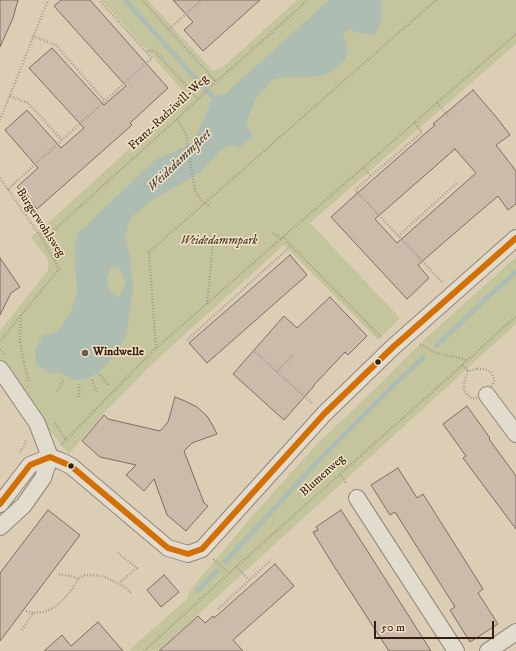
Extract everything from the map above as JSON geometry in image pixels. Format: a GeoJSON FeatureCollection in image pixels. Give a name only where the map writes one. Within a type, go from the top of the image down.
{"type":"FeatureCollection","features":[{"type":"Feature","properties":{"kind":"street"},"geometry":{"type":"LineString","coordinates":[[0,504],[30,466],[50,457],[72,466],[168,548],[188,554],[202,549],[324,414],[392,348],[516,238]]}},
{"type":"Feature","properties":{"kind":"street"},"geometry":{"type":"LineString","coordinates":[[0,369],[37,423],[50,457],[42,478],[24,505],[0,527]]}},
{"type":"Feature","properties":{"kind":"street"},"geometry":{"type":"LineString","coordinates":[[487,395],[516,434]]}},
{"type":"Feature","properties":{"kind":"street"},"geometry":{"type":"LineString","coordinates":[[356,498],[456,651]]}},
{"type":"Feature","properties":{"kind":"street"},"geometry":{"type":"LineString","coordinates":[[488,651],[516,632]]}},
{"type":"Feature","properties":{"kind":"path"},"geometry":{"type":"LineString","coordinates":[[0,120],[48,0]]}},
{"type":"Feature","properties":{"kind":"path"},"geometry":{"type":"LineString","coordinates":[[99,0],[147,52],[152,50],[156,52],[198,99]]}},
{"type":"Feature","properties":{"kind":"path"},"geometry":{"type":"LineString","coordinates":[[142,0],[216,82]]}},
{"type":"Feature","properties":{"kind":"path"},"geometry":{"type":"LineString","coordinates":[[168,30],[202,0]]}},
{"type":"Feature","properties":{"kind":"path","name":"Franz-Radziwill-Weg"},"geometry":{"type":"LineString","coordinates":[[43,240],[308,0]]}},
{"type":"Feature","properties":{"kind":"path"},"geometry":{"type":"LineString","coordinates":[[156,348],[149,252],[436,0]]}},
{"type":"Feature","properties":{"kind":"path"},"geometry":{"type":"LineString","coordinates":[[50,457],[156,348],[516,34]]}},
{"type":"Feature","properties":{"kind":"path"},"geometry":{"type":"LineString","coordinates":[[33,36],[56,45],[105,100]]}},
{"type":"Feature","properties":{"kind":"path","name":"Bürgerwohlsweg"},"geometry":{"type":"LineString","coordinates":[[8,189],[152,58],[147,52]]}},
{"type":"Feature","properties":{"kind":"path"},"geometry":{"type":"LineString","coordinates":[[10,96],[28,103],[62,140]]}},
{"type":"Feature","properties":{"kind":"path"},"geometry":{"type":"LineString","coordinates":[[438,103],[448,115]]}},
{"type":"Feature","properties":{"kind":"path"},"geometry":{"type":"LineString","coordinates":[[177,119],[186,134],[195,191],[210,208]]}},
{"type":"Feature","properties":{"kind":"path"},"geometry":{"type":"LineString","coordinates":[[415,123],[422,132],[355,190],[453,294]]}},
{"type":"Feature","properties":{"kind":"path"},"geometry":{"type":"LineString","coordinates":[[364,168],[371,176]]}},
{"type":"Feature","properties":{"kind":"path","name":"Bürgerwohlsweg"},"geometry":{"type":"LineString","coordinates":[[0,178],[43,240],[59,268],[0,341]]}},
{"type":"Feature","properties":{"kind":"path"},"geometry":{"type":"LineString","coordinates":[[398,236],[457,183]]}},
{"type":"Feature","properties":{"kind":"path"},"geometry":{"type":"LineString","coordinates":[[273,233],[292,246],[392,348]]}},
{"type":"Feature","properties":{"kind":"path"},"geometry":{"type":"LineString","coordinates":[[207,304],[213,245]]}},
{"type":"Feature","properties":{"kind":"path"},"geometry":{"type":"LineString","coordinates":[[187,340],[292,246]]}},
{"type":"Feature","properties":{"kind":"path"},"geometry":{"type":"LineString","coordinates":[[21,315],[20,342],[29,382]]}},
{"type":"Feature","properties":{"kind":"path","name":"Blumenweg"},"geometry":{"type":"LineString","coordinates":[[144,651],[516,316]]}},
{"type":"Feature","properties":{"kind":"path"},"geometry":{"type":"LineString","coordinates":[[406,336],[436,352],[468,360]]}},
{"type":"Feature","properties":{"kind":"path"},"geometry":{"type":"LineString","coordinates":[[255,352],[324,414]]}},
{"type":"Feature","properties":{"kind":"path"},"geometry":{"type":"LineString","coordinates":[[277,372],[293,355]]}},
{"type":"Feature","properties":{"kind":"path"},"geometry":{"type":"LineString","coordinates":[[463,365],[468,371]]}},
{"type":"Feature","properties":{"kind":"path"},"geometry":{"type":"LineString","coordinates":[[100,375],[109,386]]}},
{"type":"Feature","properties":{"kind":"path"},"geometry":{"type":"LineString","coordinates":[[57,392],[64,379]]}},
{"type":"Feature","properties":{"kind":"path"},"geometry":{"type":"LineString","coordinates":[[92,380],[97,393]]}},
{"type":"Feature","properties":{"kind":"path"},"geometry":{"type":"LineString","coordinates":[[79,383],[79,397]]}},
{"type":"Feature","properties":{"kind":"path"},"geometry":{"type":"LineString","coordinates":[[340,474],[347,484]]}},
{"type":"Feature","properties":{"kind":"path"},"geometry":{"type":"LineString","coordinates":[[202,549],[229,574]]}},
{"type":"Feature","properties":{"kind":"path"},"geometry":{"type":"LineString","coordinates":[[118,553],[137,568],[119,583]]}},
{"type":"Feature","properties":{"kind":"path"},"geometry":{"type":"LineString","coordinates":[[218,609],[271,560]]}},
{"type":"Feature","properties":{"kind":"path"},"geometry":{"type":"LineString","coordinates":[[236,567],[249,580]]}},
{"type":"Feature","properties":{"kind":"path"},"geometry":{"type":"LineString","coordinates":[[59,574],[78,579]]}},
{"type":"Feature","properties":{"kind":"path"},"geometry":{"type":"LineString","coordinates":[[26,611],[33,613],[44,612],[53,608],[63,600],[78,579],[84,575],[105,577],[119,583],[132,594]]}},
{"type":"Feature","properties":{"kind":"path"},"geometry":{"type":"LineString","coordinates":[[22,630],[33,613]]}},
{"type":"Feature","properties":{"kind":"green space","name":"Weidedammpark"},"geometry":{"type":"Polygon","coordinates":[[[101,0],[148,0],[213,71],[222,68],[297,0],[516,0],[516,44],[310,223],[400,318],[378,340],[284,245],[151,365],[106,411],[69,454],[32,409],[0,361],[0,331],[48,270],[48,260],[31,237],[187,96],[101,0]]]}},
{"type":"Feature","properties":{"kind":"green space"},"geometry":{"type":"Polygon","coordinates":[[[516,257],[516,324],[158,651],[128,651],[188,598],[189,591],[255,513],[316,445],[427,337],[516,257]]]}},
{"type":"Feature","properties":{"kind":"water","name":"Weidedammfleet"},"geometry":{"type":"Polygon","coordinates":[[[329,0],[382,0],[382,20],[375,35],[358,33],[349,29],[343,34],[348,50],[345,60],[330,73],[313,77],[285,77],[273,80],[256,98],[246,123],[253,137],[239,148],[232,145],[221,150],[200,172],[152,200],[130,219],[125,237],[130,258],[133,288],[127,333],[117,353],[98,373],[86,379],[72,379],[61,373],[50,373],[36,365],[35,350],[42,336],[58,331],[71,311],[77,291],[74,250],[77,234],[156,159],[172,153],[193,142],[210,103],[219,94],[224,95],[329,0]],[[112,266],[107,277],[109,289],[119,298],[126,281],[119,268],[112,266]]]}},
{"type":"Feature","properties":{"kind":"building"},"geometry":{"type":"Polygon","coordinates":[[[0,0],[18,0],[13,18],[0,47],[0,0]]]}},
{"type":"Feature","properties":{"kind":"building"},"geometry":{"type":"Polygon","coordinates":[[[61,0],[90,0],[168,88],[130,123],[132,125],[37,209],[17,187],[38,168],[5,130],[27,110],[61,148],[84,128],[29,68],[52,48],[104,105],[126,86],[54,6],[61,0]]]}},
{"type":"Feature","properties":{"kind":"building"},"geometry":{"type":"Polygon","coordinates":[[[173,0],[260,0],[203,51],[184,30],[193,22],[173,0]]]}},
{"type":"Feature","properties":{"kind":"building"},"geometry":{"type":"Polygon","coordinates":[[[473,90],[510,135],[496,145],[516,171],[516,204],[508,210],[498,196],[418,265],[429,278],[407,299],[331,217],[435,125],[433,124],[473,90]],[[455,149],[375,219],[397,243],[476,173],[455,149]]]}},
{"type":"Feature","properties":{"kind":"building"},"geometry":{"type":"Polygon","coordinates":[[[290,255],[307,275],[207,363],[189,343],[290,255]]]}},
{"type":"Feature","properties":{"kind":"building"},"geometry":{"type":"Polygon","coordinates":[[[0,258],[20,287],[11,293],[0,315],[0,258]]]}},
{"type":"Feature","properties":{"kind":"building"},"geometry":{"type":"Polygon","coordinates":[[[330,297],[367,336],[348,355],[345,352],[284,420],[233,374],[284,316],[297,328],[330,297]]]}},
{"type":"Feature","properties":{"kind":"building"},"geometry":{"type":"Polygon","coordinates":[[[175,397],[197,407],[207,416],[217,434],[192,443],[184,451],[204,503],[208,506],[186,531],[167,515],[154,479],[144,491],[126,475],[136,465],[100,457],[82,441],[104,415],[108,419],[160,431],[168,422],[175,397]]]}},
{"type":"Feature","properties":{"kind":"building"},"geometry":{"type":"Polygon","coordinates":[[[467,406],[516,476],[516,529],[463,458],[466,456],[443,424],[467,406]]]}},
{"type":"Feature","properties":{"kind":"building"},"geometry":{"type":"Polygon","coordinates":[[[398,468],[417,498],[423,494],[483,589],[478,593],[498,624],[470,642],[450,610],[455,607],[395,512],[390,515],[371,485],[398,468]]]}},
{"type":"Feature","properties":{"kind":"building"},"geometry":{"type":"Polygon","coordinates":[[[48,510],[80,535],[0,641],[0,573],[48,510]]]}},
{"type":"Feature","properties":{"kind":"building"},"geometry":{"type":"Polygon","coordinates":[[[341,510],[431,651],[389,651],[332,563],[313,532],[318,530],[316,527],[341,510]]]}},
{"type":"Feature","properties":{"kind":"building"},"geometry":{"type":"Polygon","coordinates":[[[275,564],[294,586],[233,640],[243,651],[159,651],[198,616],[205,623],[213,616],[214,618],[275,564]]]}},
{"type":"Feature","properties":{"kind":"building"},"geometry":{"type":"Polygon","coordinates":[[[164,575],[179,592],[161,607],[147,590],[164,575]]]}},
{"type":"Feature","properties":{"kind":"building"},"geometry":{"type":"Polygon","coordinates":[[[98,622],[123,651],[44,651],[62,635],[71,646],[98,622]]]}},
{"type":"Feature","properties":{"kind":"waterway"},"geometry":{"type":"LineString","coordinates":[[125,0],[218,103]]}},
{"type":"Feature","properties":{"kind":"waterway"},"geometry":{"type":"LineString","coordinates":[[437,345],[516,272]]}},
{"type":"Feature","properties":{"kind":"waterway"},"geometry":{"type":"LineString","coordinates":[[225,562],[317,462],[424,357]]}},
{"type":"Feature","properties":{"kind":"waterway"},"geometry":{"type":"LineString","coordinates":[[198,590],[217,571]]}},
{"type":"Feature","properties":{"kind":"transit line"},"geometry":{"type":"LineString","coordinates":[[0,504],[30,465],[50,457],[71,466],[168,548],[188,554],[202,549],[324,414],[392,348],[516,238]]}},
{"type":"Feature","properties":{"kind":"place","name":"Windwelle"},"geometry":{"type":"Point","coordinates":[85,353]}}]}
